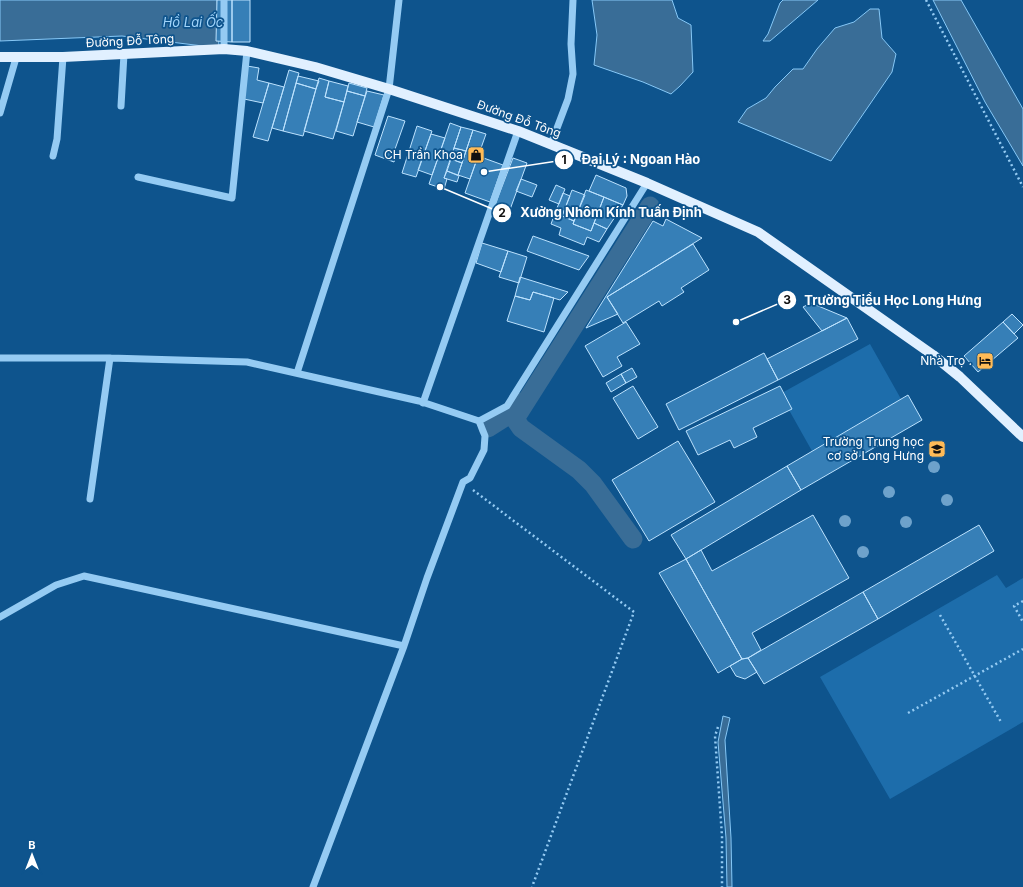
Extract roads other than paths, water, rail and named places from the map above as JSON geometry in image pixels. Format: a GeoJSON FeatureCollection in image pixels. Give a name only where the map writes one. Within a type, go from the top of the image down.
{"type":"FeatureCollection","features":[{"type":"Feature","properties":{"kind":"main road","name":"Đường Đỗ Tông"},"geometry":{"type":"LineString","coordinates":[[0,57],[62,57],[224,49],[247,51],[315,67],[389,89],[518,131],[647,183],[758,232],[933,355],[960,377],[1023,438]]}},
{"type":"Feature","properties":{"kind":"street"},"geometry":{"type":"LineString","coordinates":[[224,0],[224,49]]}},
{"type":"Feature","properties":{"kind":"street"},"geometry":{"type":"LineString","coordinates":[[297,373],[389,89],[399,0]]}},
{"type":"Feature","properties":{"kind":"street"},"geometry":{"type":"LineString","coordinates":[[551,144],[568,99],[573,74],[571,44],[573,0]]}},
{"type":"Feature","properties":{"kind":"street"},"geometry":{"type":"LineString","coordinates":[[138,177],[232,198],[247,51]]}},
{"type":"Feature","properties":{"kind":"street"},"geometry":{"type":"LineString","coordinates":[[121,106],[124,54]]}},
{"type":"Feature","properties":{"kind":"street"},"geometry":{"type":"LineString","coordinates":[[53,156],[57,140],[62,57]]}},
{"type":"Feature","properties":{"kind":"street"},"geometry":{"type":"LineString","coordinates":[[0,113],[16,58]]}},
{"type":"Feature","properties":{"kind":"street"},"geometry":{"type":"LineString","coordinates":[[423,403],[518,131]]}},
{"type":"Feature","properties":{"kind":"street"},"geometry":{"type":"LineString","coordinates":[[0,358],[110,358],[247,362],[423,403],[479,421],[507,406],[647,183]]}},
{"type":"Feature","properties":{"kind":"street"},"geometry":{"type":"LineString","coordinates":[[90,499],[110,358]]}},
{"type":"Feature","properties":{"kind":"street"},"geometry":{"type":"LineString","coordinates":[[313,887],[404,646],[427,578],[463,482],[470,478],[484,450],[485,436],[479,421]]}},
{"type":"Feature","properties":{"kind":"street"},"geometry":{"type":"LineString","coordinates":[[0,617],[56,585],[84,576],[404,646]]}},
{"type":"Feature","properties":{"kind":"water","name":"Hồ Lai Ốc"},"geometry":{"type":"Polygon","coordinates":[[[0,0],[217,0],[219,48],[122,36],[0,41],[0,0]]]}},
{"type":"Feature","properties":{"kind":"water"},"geometry":{"type":"Polygon","coordinates":[[[592,0],[672,0],[678,18],[691,25],[693,72],[671,94],[643,82],[594,65],[597,35],[592,0]]]}},
{"type":"Feature","properties":{"kind":"water"},"geometry":{"type":"Polygon","coordinates":[[[783,0],[818,0],[770,41],[763,41],[768,34],[780,3],[783,0]]]}},
{"type":"Feature","properties":{"kind":"water"},"geometry":{"type":"Polygon","coordinates":[[[933,0],[961,0],[1023,109],[1023,166],[985,102],[933,0]]]}},
{"type":"Feature","properties":{"kind":"water"},"geometry":{"type":"Polygon","coordinates":[[[870,9],[879,9],[882,38],[896,54],[892,72],[831,161],[738,122],[747,109],[766,98],[793,69],[803,69],[817,49],[835,28],[854,22],[870,9]]]}},
{"type":"Feature","properties":{"kind":"water"},"geometry":{"type":"Polygon","coordinates":[[[723,716],[730,718],[725,740],[731,838],[732,887],[727,887],[726,838],[718,742],[723,716]]]}},
{"type":"Feature","properties":{"kind":"waterway"},"geometry":{"type":"LineString","coordinates":[[633,539],[593,484],[579,470],[521,428],[515,419],[650,206]]}},
{"type":"Feature","properties":{"kind":"waterway"},"geometry":{"type":"LineString","coordinates":[[488,428],[507,416],[521,402]]}},
{"type":"Feature","properties":{"kind":"place","name":"CH Trần Khoa"},"geometry":{"type":"Point","coordinates":[476,155]}},
{"type":"Feature","properties":{"kind":"place","name":"Đại Lý : Ngoan Hào"},"geometry":{"type":"Point","coordinates":[484,172]}},
{"type":"Feature","properties":{"kind":"place","name":"Xưởng Nhôm Kính Tuấn Định"},"geometry":{"type":"Point","coordinates":[440,187]}},
{"type":"Feature","properties":{"kind":"place","name":"Trường Tiểu Học Long Hưng"},"geometry":{"type":"Point","coordinates":[736,322]}},
{"type":"Feature","properties":{"kind":"place","name":"Nhà Trọ ."},"geometry":{"type":"Point","coordinates":[985,361]}},
{"type":"Feature","properties":{"kind":"place","name":"Trường Trung học cơ sở Long Hưng"},"geometry":{"type":"Point","coordinates":[937,449]}}]}
